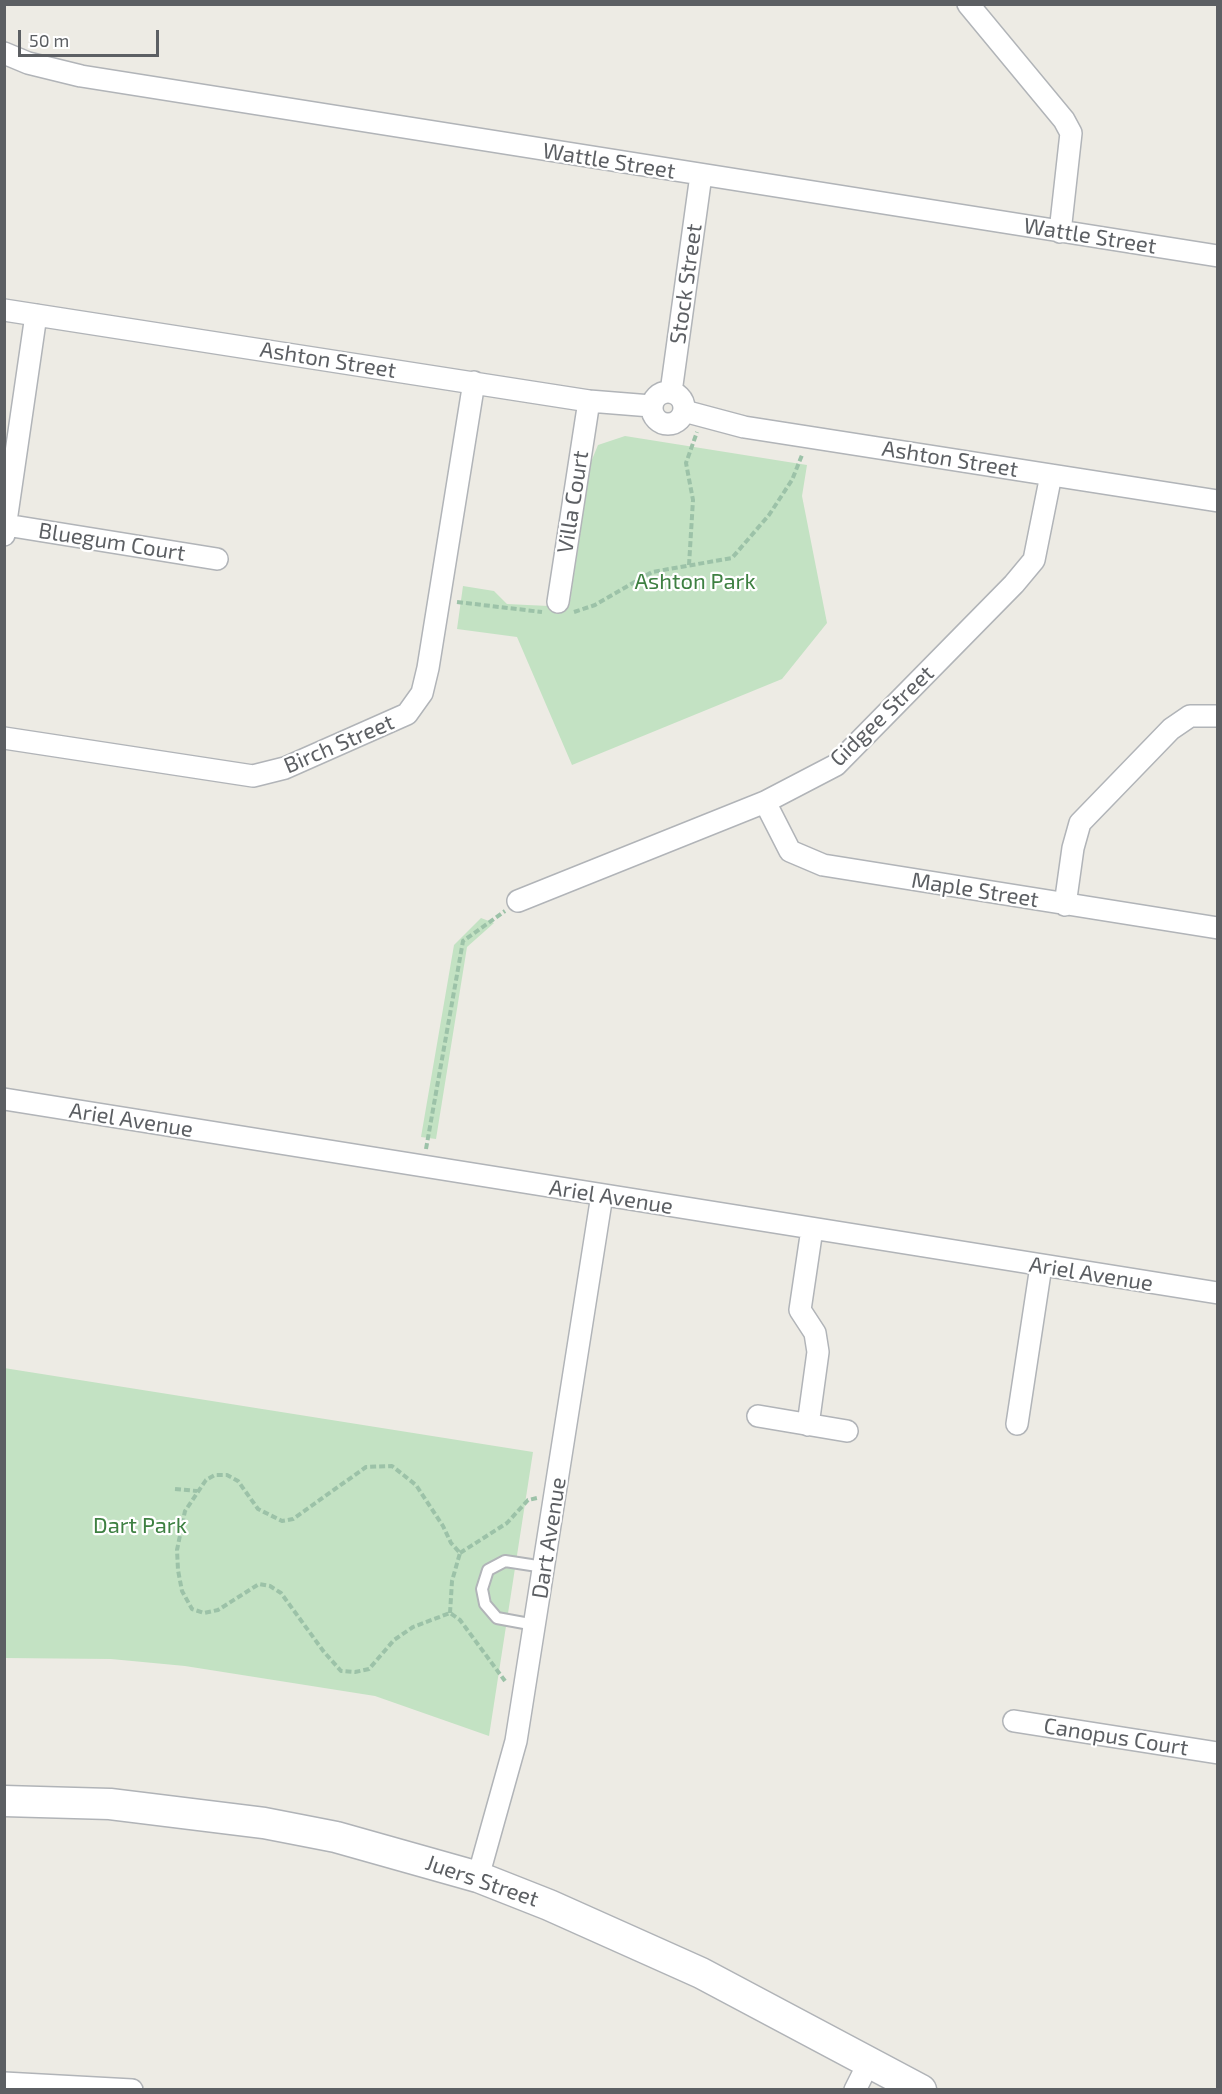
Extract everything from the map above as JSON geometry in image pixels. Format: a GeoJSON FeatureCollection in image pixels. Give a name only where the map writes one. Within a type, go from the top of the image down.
{"type":"FeatureCollection","features":[{"type":"Feature","properties":{"kind":"street"},"geometry":{"type":"LineString","coordinates":[[968,4],[1064,120],[1071,133],[1060,232]]}},
{"type":"Feature","properties":{"kind":"street","name":"Wattle Street"},"geometry":{"type":"LineString","coordinates":[[4,53],[28,63],[81,76],[1218,256]]}},
{"type":"Feature","properties":{"kind":"street","name":"Stock Street"},"geometry":{"type":"LineString","coordinates":[[671,392],[701,175]]}},
{"type":"Feature","properties":{"kind":"street","name":"Ashton Street"},"geometry":{"type":"LineString","coordinates":[[4,310],[589,401],[651,406]]}},
{"type":"Feature","properties":{"kind":"street"},"geometry":{"type":"LineString","coordinates":[[5,530],[36,315]]}},
{"type":"Feature","properties":{"kind":"street","name":"Birch Street"},"geometry":{"type":"LineString","coordinates":[[4,738],[240,775],[264,774],[285,768],[407,714],[422,693],[474,382]]}},
{"type":"Feature","properties":{"kind":"street"},"geometry":{"type":"LineString","coordinates":[[671,392],[680,397],[694,413],[675,423],[665,425],[656,420],[651,406],[656,397],[671,392]]}},
{"type":"Feature","properties":{"kind":"street","name":"Villa Court"},"geometry":{"type":"LineString","coordinates":[[556,609],[589,401]]}},
{"type":"Feature","properties":{"kind":"street","name":"Ashton Street"},"geometry":{"type":"LineString","coordinates":[[694,413],[744,427],[1218,501]]}},
{"type":"Feature","properties":{"kind":"street","name":"Gidgee Street"},"geometry":{"type":"LineString","coordinates":[[518,901],[765,802],[836,765],[1023,574],[1034,560],[1051,475]]}},
{"type":"Feature","properties":{"kind":"street","name":"Bluegum Court"},"geometry":{"type":"LineString","coordinates":[[5,530],[217,559]]}},
{"type":"Feature","properties":{"kind":"street"},"geometry":{"type":"LineString","coordinates":[[1065,905],[1072,848],[1080,823],[1171,729],[1190,716],[1218,716]]}},
{"type":"Feature","properties":{"kind":"street","name":"Maple Street"},"geometry":{"type":"LineString","coordinates":[[765,802],[790,851],[823,866],[1218,928]]}},
{"type":"Feature","properties":{"kind":"street","name":"Ariel Avenue"},"geometry":{"type":"LineString","coordinates":[[4,1100],[1218,1293]]}},
{"type":"Feature","properties":{"kind":"street","name":"Dart Avenue"},"geometry":{"type":"LineString","coordinates":[[478,1877],[516,1741],[602,1195]]}},
{"type":"Feature","properties":{"kind":"street"},"geometry":{"type":"LineString","coordinates":[[808,1425],[818,1352],[815,1333],[800,1310],[812,1229]]}},
{"type":"Feature","properties":{"kind":"street"},"geometry":{"type":"LineString","coordinates":[[1017,1424],[1041,1266]]}},
{"type":"Feature","properties":{"kind":"street"},"geometry":{"type":"LineString","coordinates":[[758,1416],[847,1431]]}},
{"type":"Feature","properties":{"kind":"street","name":"Canopus Court"},"geometry":{"type":"LineString","coordinates":[[1014,1721],[1218,1753]]}},
{"type":"Feature","properties":{"kind":"street","name":"Juers Street"},"geometry":{"type":"LineString","coordinates":[[4,1801],[110,1804],[264,1823],[336,1837],[478,1877],[549,1905],[701,1974],[921,2090]]}},
{"type":"Feature","properties":{"kind":"street"},"geometry":{"type":"LineString","coordinates":[[855,2090],[869,2062]]}},
{"type":"Feature","properties":{"kind":"street"},"geometry":{"type":"LineString","coordinates":[[4,2083],[132,2090]]}},
{"type":"Feature","properties":{"kind":"lane"},"geometry":{"type":"LineString","coordinates":[[535,1625],[496,1618],[485,1604],[482,1589],[488,1570],[505,1561],[544,1567]]}},
{"type":"Feature","properties":{"kind":"path"},"geometry":{"type":"LineString","coordinates":[[689,565],[693,500],[686,463],[694,413]]}},
{"type":"Feature","properties":{"kind":"path"},"geometry":{"type":"LineString","coordinates":[[439,599],[556,609],[586,609],[652,572],[732,558],[769,514],[792,480],[809,437]]}},
{"type":"Feature","properties":{"kind":"path"},"geometry":{"type":"LineString","coordinates":[[423,1167],[463,941],[518,901]]}},
{"type":"Feature","properties":{"kind":"path"},"geometry":{"type":"LineString","coordinates":[[450,1613],[413,1627],[394,1640],[369,1669],[341,1671],[324,1652],[281,1593],[270,1586],[259,1584],[218,1610],[204,1613],[192,1609],[182,1591],[177,1550],[185,1511],[206,1480],[215,1475],[227,1475],[238,1481],[258,1509],[282,1521],[293,1519],[366,1467],[392,1466],[416,1485],[443,1526],[451,1543],[460,1553]]}},
{"type":"Feature","properties":{"kind":"path"},"geometry":{"type":"LineString","coordinates":[[175,1489],[197,1491]]}},
{"type":"Feature","properties":{"kind":"path"},"geometry":{"type":"LineString","coordinates":[[450,1613],[452,1581],[460,1553],[507,1523],[528,1500],[555,1498]]}},
{"type":"Feature","properties":{"kind":"path"},"geometry":{"type":"LineString","coordinates":[[168,1522],[182,1525]]}},
{"type":"Feature","properties":{"kind":"path"},"geometry":{"type":"LineString","coordinates":[[450,1613],[460,1620],[522,1704]]}},
{"type":"Feature","properties":{"kind":"green space","name":"Ashton Park"},"geometry":{"type":"Polygon","coordinates":[[[625,436],[807,465],[802,496],[827,623],[782,679],[572,765],[517,637],[457,629],[463,586],[494,591],[507,604],[569,607],[591,462],[598,445],[625,436]]]}},
{"type":"Feature","properties":{"kind":"green space"},"geometry":{"type":"Polygon","coordinates":[[[481,918],[494,923],[467,947],[436,1139],[421,1137],[454,945],[481,918]]]}},
{"type":"Feature","properties":{"kind":"green space","name":"Dart Park"},"geometry":{"type":"Polygon","coordinates":[[[4,1368],[533,1452],[489,1736],[375,1696],[185,1666],[111,1659],[5,1658],[4,1368]]]}}]}
